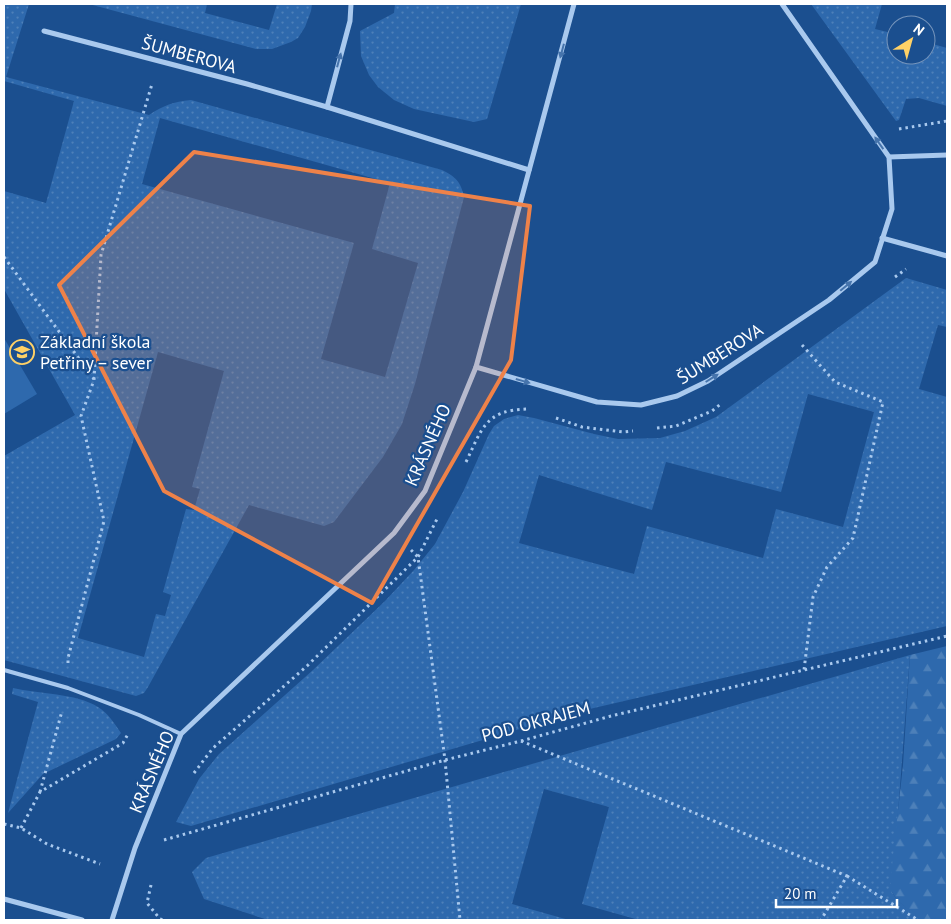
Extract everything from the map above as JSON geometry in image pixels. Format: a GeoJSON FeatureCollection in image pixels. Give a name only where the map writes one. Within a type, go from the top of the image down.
{"type":"FeatureCollection","features":[{"type":"Feature","properties":{"kind":"street"},"geometry":{"type":"LineString","coordinates":[[327,107],[350,21],[351,4]]}},
{"type":"Feature","properties":{"kind":"street","name":"KRÁSNÉHO"},"geometry":{"type":"LineString","coordinates":[[112,920],[135,848],[181,734],[394,533],[425,491],[476,367],[574,4]]}},
{"type":"Feature","properties":{"kind":"street"},"geometry":{"type":"LineString","coordinates":[[782,4],[889,157],[947,155]]}},
{"type":"Feature","properties":{"kind":"street","name":"ŠUMBEROVA"},"geometry":{"type":"LineString","coordinates":[[44,31],[247,84],[529,170]]}},
{"type":"Feature","properties":{"kind":"street","name":"ŠUMBEROVA"},"geometry":{"type":"LineString","coordinates":[[476,367],[597,402],[642,405],[677,396],[708,381],[829,300],[875,262],[892,209],[889,157]]}},
{"type":"Feature","properties":{"kind":"street"},"geometry":{"type":"LineString","coordinates":[[882,238],[947,256]]}},
{"type":"Feature","properties":{"kind":"street"},"geometry":{"type":"LineString","coordinates":[[4,899],[82,920]]}},
{"type":"Feature","properties":{"kind":"lane"},"geometry":{"type":"LineString","coordinates":[[4,670],[68,688],[139,714],[181,734]]}},
{"type":"Feature","properties":{"kind":"path"},"geometry":{"type":"LineString","coordinates":[[22,828],[40,792],[68,688],[68,658],[104,521],[81,416],[94,380],[101,255],[158,62]]}},
{"type":"Feature","properties":{"kind":"path"},"geometry":{"type":"LineString","coordinates":[[4,256],[94,380]]}},
{"type":"Feature","properties":{"kind":"path"},"geometry":{"type":"LineString","coordinates":[[890,281],[906,269],[914,272]]}},
{"type":"Feature","properties":{"kind":"path"},"geometry":{"type":"LineString","coordinates":[[794,350],[802,344],[835,382],[883,402],[853,538],[828,567],[813,597],[804,670]]}},
{"type":"Feature","properties":{"kind":"path"},"geometry":{"type":"LineString","coordinates":[[649,429],[676,426],[712,411],[727,400]]}},
{"type":"Feature","properties":{"kind":"path"},"geometry":{"type":"LineString","coordinates":[[462,470],[484,426],[497,414],[513,409],[532,409]]}},
{"type":"Feature","properties":{"kind":"path"},"geometry":{"type":"LineString","coordinates":[[548,415],[582,427],[623,432],[641,430]]}},
{"type":"Feature","properties":{"kind":"path"},"geometry":{"type":"LineString","coordinates":[[192,775],[213,748],[307,666],[418,557],[440,513]]}},
{"type":"Feature","properties":{"kind":"path"},"geometry":{"type":"LineString","coordinates":[[394,533],[418,557],[445,760],[460,920]]}},
{"type":"Feature","properties":{"kind":"path","name":"POD OKRAJEM"},"geometry":{"type":"LineString","coordinates":[[163,834],[159,842],[445,760],[612,716],[947,636]]}},
{"type":"Feature","properties":{"kind":"path"},"geometry":{"type":"LineString","coordinates":[[40,792],[123,743],[139,714]]}},
{"type":"Feature","properties":{"kind":"path"},"geometry":{"type":"LineString","coordinates":[[521,740],[847,876],[918,920]]}},
{"type":"Feature","properties":{"kind":"path"},"geometry":{"type":"LineString","coordinates":[[4,824],[22,828],[47,844],[100,864]]}},
{"type":"Feature","properties":{"kind":"path"},"geometry":{"type":"LineString","coordinates":[[821,920],[847,876]]}},
{"type":"Feature","properties":{"kind":"path"},"geometry":{"type":"LineString","coordinates":[[151,885],[147,903],[163,920]]}},
{"type":"Feature","properties":{"kind":"highlighted area"},"geometry":{"type":"Polygon","coordinates":[[[194,152],[530,206],[511,360],[372,603],[164,491],[59,285],[194,152]]]}},
{"type":"Feature","properties":{"kind":"green space"},"geometry":{"type":"Polygon","coordinates":[[[4,4],[29,4],[6,77],[149,115],[169,104],[191,100],[442,170],[457,180],[464,197],[415,384],[402,424],[383,457],[334,522],[324,526],[249,505],[148,687],[144,693],[136,696],[4,660],[4,456],[75,415],[4,289],[4,191],[46,203],[74,101],[4,81],[4,4]],[[160,118],[142,184],[354,243],[321,359],[385,377],[418,263],[372,249],[390,183],[160,118]],[[158,352],[78,638],[144,657],[156,614],[165,616],[171,595],[163,592],[186,509],[194,510],[200,489],[192,487],[224,371],[158,352]]]}},
{"type":"Feature","properties":{"kind":"green space"},"geometry":{"type":"Polygon","coordinates":[[[89,4],[207,4],[205,13],[269,30],[277,4],[312,4],[305,27],[298,38],[272,49],[256,49],[89,4]]]}},
{"type":"Feature","properties":{"kind":"green space"},"geometry":{"type":"Polygon","coordinates":[[[395,4],[521,4],[487,119],[474,122],[414,109],[394,100],[378,87],[369,75],[361,56],[360,31],[394,13],[395,4]]]}},
{"type":"Feature","properties":{"kind":"green space"},"geometry":{"type":"Polygon","coordinates":[[[811,4],[882,4],[875,29],[886,32],[886,65],[936,65],[936,45],[947,48],[947,106],[919,98],[906,99],[899,120],[896,121],[811,4]]]}},
{"type":"Feature","properties":{"kind":"green space"},"geometry":{"type":"Polygon","coordinates":[[[906,278],[947,290],[947,327],[938,325],[919,389],[947,397],[947,626],[581,711],[191,826],[176,822],[199,779],[219,754],[313,670],[385,601],[435,544],[463,492],[494,426],[504,419],[518,415],[618,439],[660,438],[685,431],[716,417],[906,278]],[[808,394],[781,492],[666,462],[652,510],[539,475],[519,543],[634,574],[647,526],[763,558],[776,509],[843,527],[874,412],[808,394]]]}},
{"type":"Feature","properties":{"kind":"green space"},"geometry":{"type":"Polygon","coordinates":[[[4,338],[37,394],[4,414],[4,338]]]}},
{"type":"Feature","properties":{"kind":"green space"},"geometry":{"type":"Polygon","coordinates":[[[947,646],[947,920],[921,920],[897,900],[890,884],[903,765],[910,655],[947,646]]]}},
{"type":"Feature","properties":{"kind":"green space"},"geometry":{"type":"Polygon","coordinates":[[[910,655],[892,892],[897,900],[921,920],[639,920],[582,904],[609,807],[544,789],[512,904],[569,920],[268,920],[204,899],[192,872],[206,858],[910,655]]]}},
{"type":"Feature","properties":{"kind":"green space"},"geometry":{"type":"Polygon","coordinates":[[[13,688],[68,696],[89,702],[105,712],[121,733],[116,739],[43,774],[8,813],[38,702],[12,694],[13,688]]]}},
{"type":"Feature","properties":{"kind":"place","name":"Základní škola Petřiny – sever"},"geometry":{"type":"Point","coordinates":[22,352]}}]}
